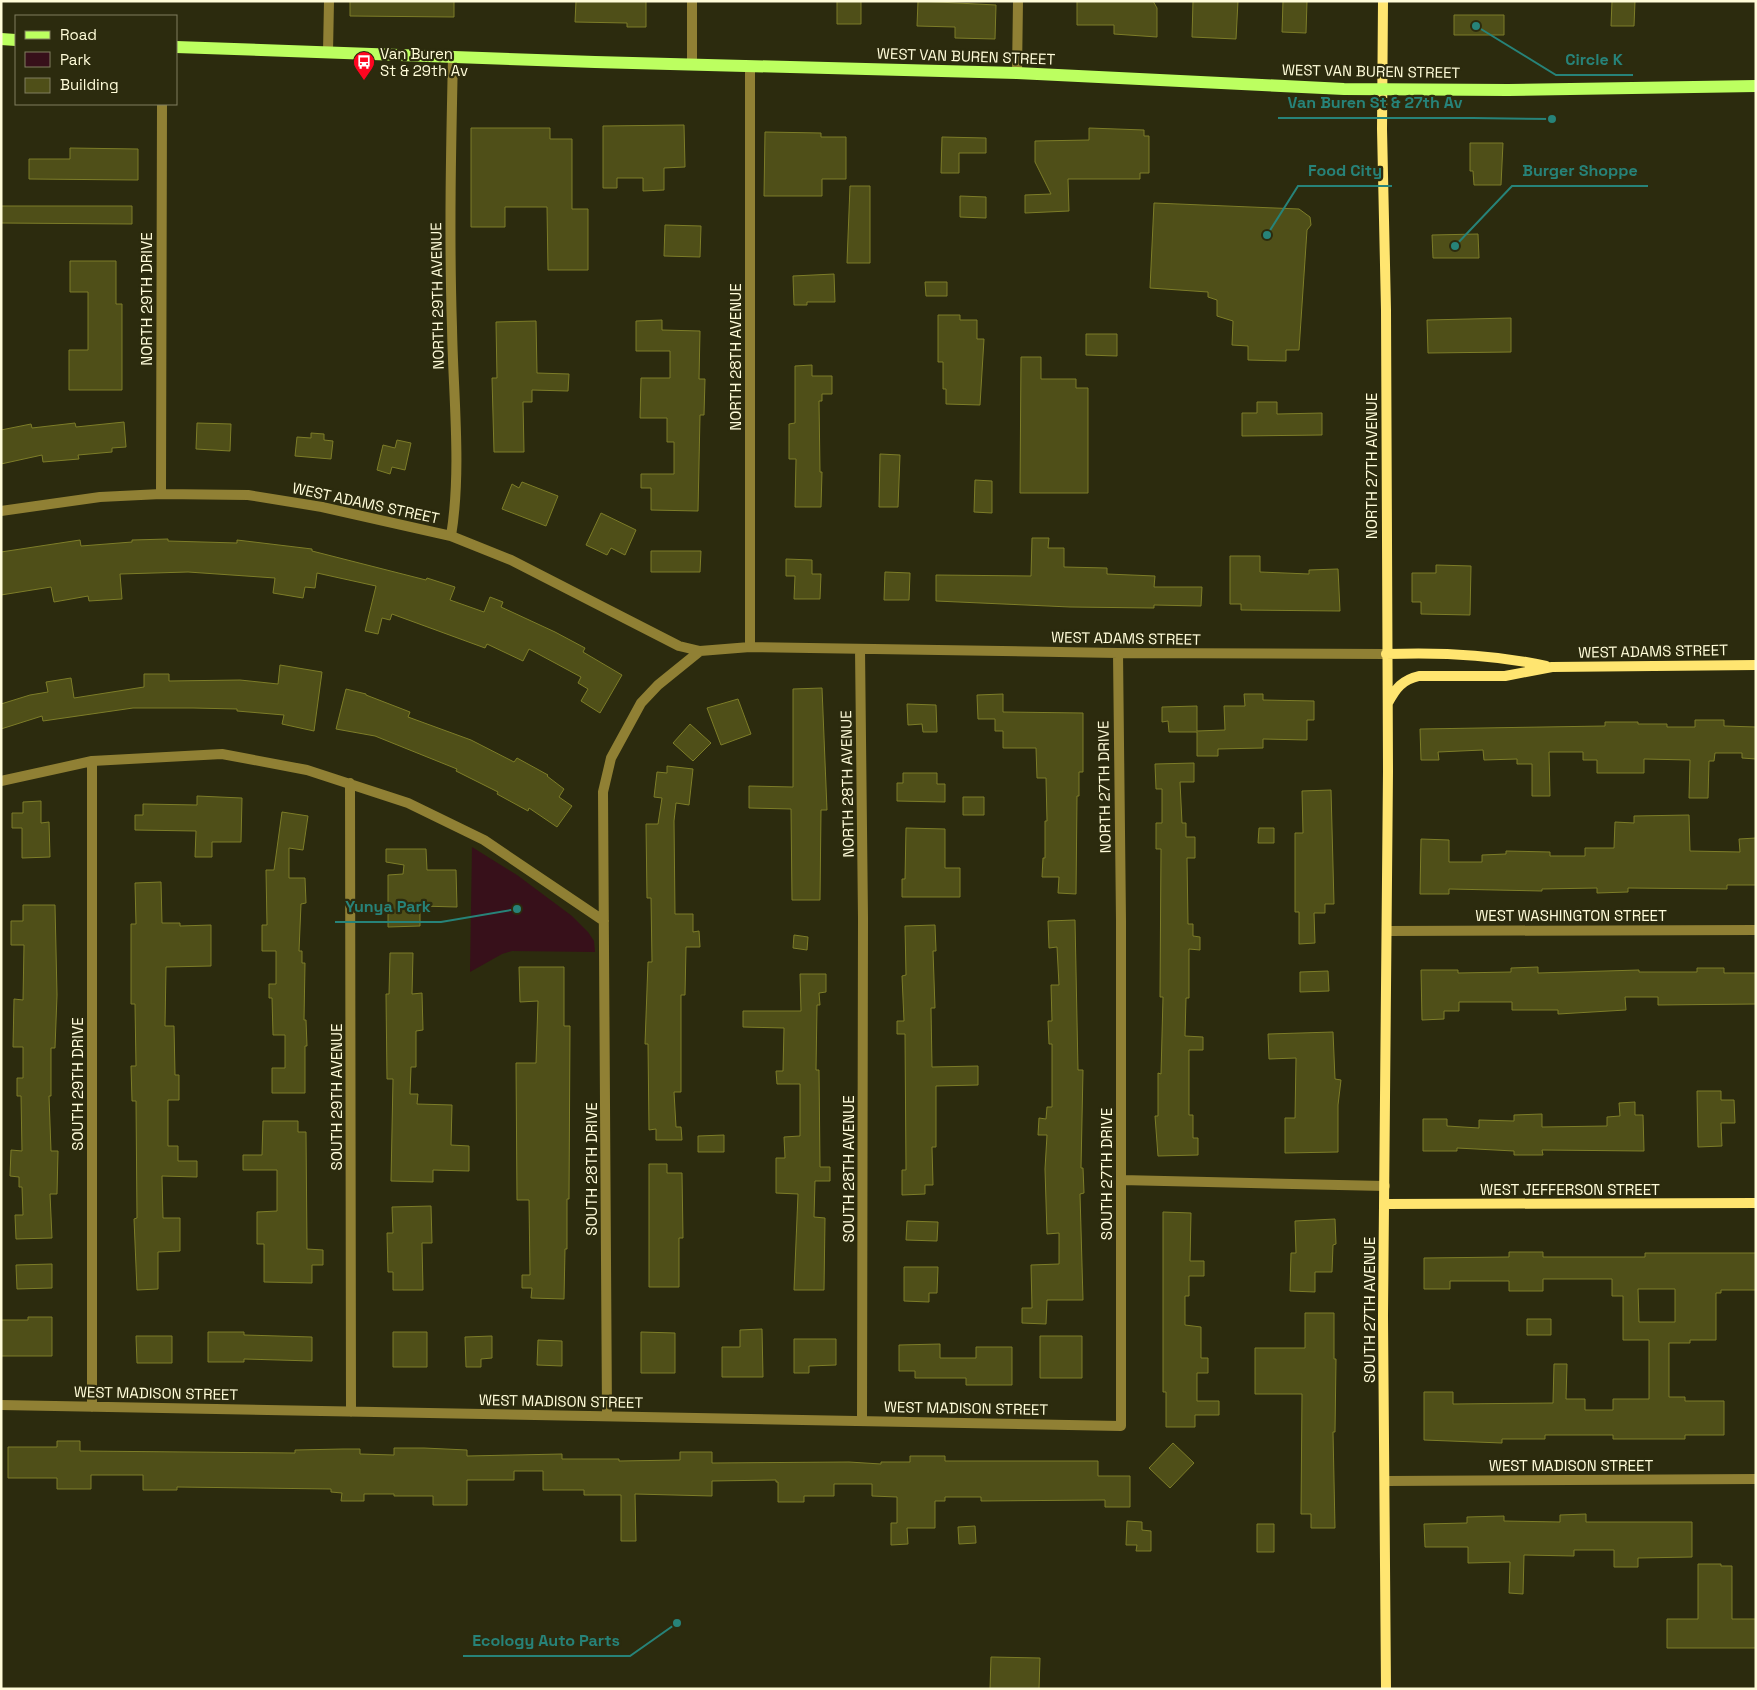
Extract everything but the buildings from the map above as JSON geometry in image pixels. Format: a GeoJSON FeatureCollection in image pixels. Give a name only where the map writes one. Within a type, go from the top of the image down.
{"type":"FeatureCollection","features":[{"type":"Feature","properties":{"kind":"main road","name":"NORTH 27TH AVENUE"},"geometry":{"type":"LineString","coordinates":[[1384,1],[1387,931]]}},
{"type":"Feature","properties":{"kind":"main road"},"geometry":{"type":"LineString","coordinates":[[1,39],[15,40]]}},
{"type":"Feature","properties":{"kind":"main road","name":"WEST VAN BUREN STREET"},"geometry":{"type":"LineString","coordinates":[[178,47],[692,65],[1017,73],[1383,89],[1508,90],[1756,86]]}},
{"type":"Feature","properties":{"kind":"main road","name":"WEST ADAMS STREET"},"geometry":{"type":"LineString","coordinates":[[1386,654],[1417,653],[1506,657],[1552,667]]}},
{"type":"Feature","properties":{"kind":"main road","name":"WEST ADAMS STREET"},"geometry":{"type":"LineString","coordinates":[[1387,704],[1395,690],[1408,678],[1419,676],[1505,676],[1552,667],[1756,664]]}},
{"type":"Feature","properties":{"kind":"main road","name":"SOUTH 27TH AVENUE"},"geometry":{"type":"LineString","coordinates":[[1386,1689],[1384,1186],[1387,931]]}},
{"type":"Feature","properties":{"kind":"main road","name":"WEST JEFFERSON STREET"},"geometry":{"type":"LineString","coordinates":[[1384,1204],[1756,1202]]}},
{"type":"Feature","properties":{"kind":"street"},"geometry":{"type":"LineString","coordinates":[[328,52],[329,1]]}},
{"type":"Feature","properties":{"kind":"street"},"geometry":{"type":"LineString","coordinates":[[692,1],[692,65]]}},
{"type":"Feature","properties":{"kind":"street"},"geometry":{"type":"LineString","coordinates":[[1017,73],[1018,1]]}},
{"type":"Feature","properties":{"kind":"street","name":"NORTH 29TH AVENUE"},"geometry":{"type":"LineString","coordinates":[[451,536],[454,514],[455,466],[450,284],[453,56]]}},
{"type":"Feature","properties":{"kind":"street","name":"NORTH 28TH AVENUE"},"geometry":{"type":"LineString","coordinates":[[750,66],[750,647]]}},
{"type":"Feature","properties":{"kind":"street","name":"NORTH 29TH DRIVE"},"geometry":{"type":"LineString","coordinates":[[161,494],[162,105]]}},
{"type":"Feature","properties":{"kind":"street","name":"WEST ADAMS STREET"},"geometry":{"type":"LineString","coordinates":[[1,511],[100,497],[161,494],[248,495],[340,511],[451,536],[510,560],[654,635],[679,646],[700,651],[750,647],[1118,653],[1386,654]]}},
{"type":"Feature","properties":{"kind":"street","name":"NORTH 28TH AVENUE"},"geometry":{"type":"LineString","coordinates":[[860,649],[863,918]]}},
{"type":"Feature","properties":{"kind":"street","name":"SOUTH 28TH DRIVE"},"geometry":{"type":"LineString","coordinates":[[607,1416],[603,792],[611,758],[641,703],[658,685],[700,651]]}},
{"type":"Feature","properties":{"kind":"street","name":"NORTH 27TH DRIVE"},"geometry":{"type":"LineString","coordinates":[[1118,653],[1121,921]]}},
{"type":"Feature","properties":{"kind":"street"},"geometry":{"type":"LineString","coordinates":[[1,781],[92,761],[222,754],[307,770],[408,803],[489,842],[604,920]]}},
{"type":"Feature","properties":{"kind":"street","name":"SOUTH 29TH DRIVE"},"geometry":{"type":"LineString","coordinates":[[92,761],[92,1407]]}},
{"type":"Feature","properties":{"kind":"street","name":"SOUTH 29TH AVENUE"},"geometry":{"type":"LineString","coordinates":[[350,783],[351,1412]]}},
{"type":"Feature","properties":{"kind":"street","name":"SOUTH 28TH AVENUE"},"geometry":{"type":"LineString","coordinates":[[862,1421],[863,918]]}},
{"type":"Feature","properties":{"kind":"street","name":"SOUTH 27TH DRIVE"},"geometry":{"type":"LineString","coordinates":[[1121,921],[1121,1426]]}},
{"type":"Feature","properties":{"kind":"street","name":"WEST WASHINGTON STREET"},"geometry":{"type":"LineString","coordinates":[[1387,931],[1756,930]]}},
{"type":"Feature","properties":{"kind":"street"},"geometry":{"type":"LineString","coordinates":[[1121,1180],[1384,1186]]}},
{"type":"Feature","properties":{"kind":"street","name":"WEST MADISON STREET"},"geometry":{"type":"LineString","coordinates":[[1,1405],[1121,1426]]}},
{"type":"Feature","properties":{"kind":"street","name":"WEST MADISON STREET"},"geometry":{"type":"LineString","coordinates":[[1386,1481],[1756,1479]]}},
{"type":"Feature","properties":{"kind":"green space"},"geometry":{"type":"Polygon","coordinates":[[[472,847],[517,875],[572,916],[594,941],[595,952],[512,951],[502,954],[470,972],[472,847]]]}},
{"type":"Feature","properties":{"kind":"place","name":"Circle K"},"geometry":{"type":"Point","coordinates":[1476,26]}},
{"type":"Feature","properties":{"kind":"place","name":"Van Buren St & 29th Av"},"geometry":{"type":"Point","coordinates":[364,81]}},
{"type":"Feature","properties":{"kind":"place","name":"Van Buren St & 27th Av"},"geometry":{"type":"Point","coordinates":[1552,119]}},
{"type":"Feature","properties":{"kind":"place","name":"Food City"},"geometry":{"type":"Point","coordinates":[1267,235]}},
{"type":"Feature","properties":{"kind":"place","name":"Burger Shoppe"},"geometry":{"type":"Point","coordinates":[1455,246]}},
{"type":"Feature","properties":{"kind":"place","name":"Yunya Park"},"geometry":{"type":"Point","coordinates":[517,909]}},
{"type":"Feature","properties":{"kind":"place","name":"Ecology Auto Parts"},"geometry":{"type":"Point","coordinates":[677,1623]}}]}
